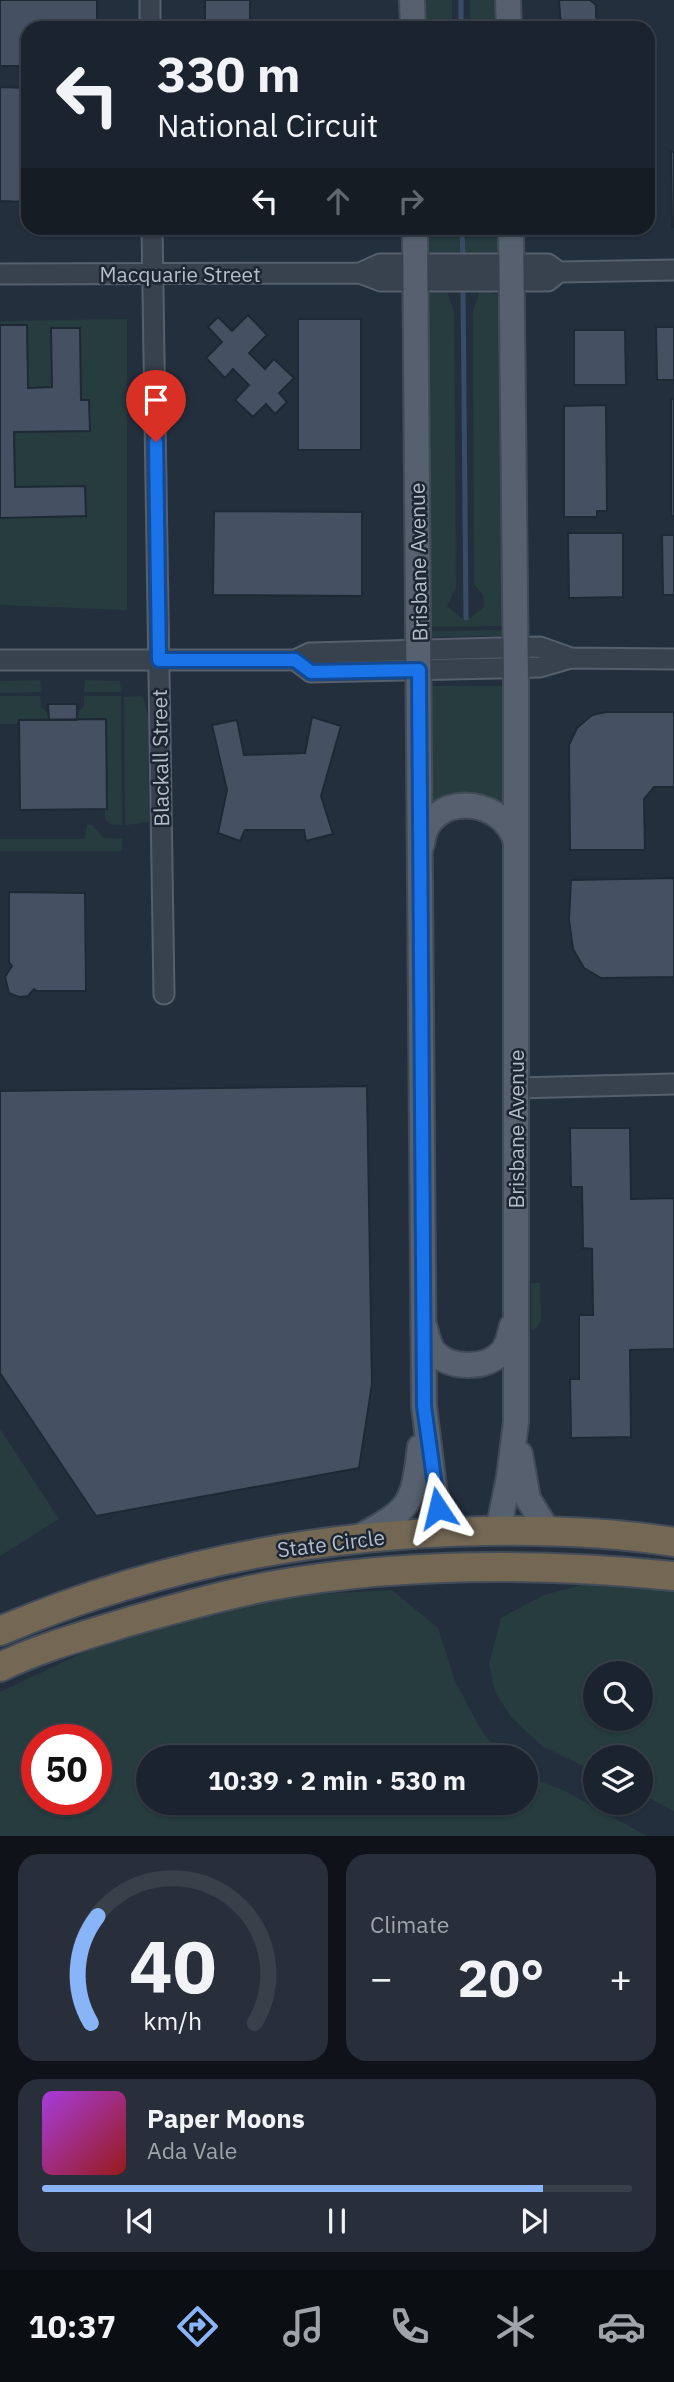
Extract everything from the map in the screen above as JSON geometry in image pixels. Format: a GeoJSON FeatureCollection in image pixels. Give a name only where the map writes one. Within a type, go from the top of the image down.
{"type":"FeatureCollection","features":[{"type":"Feature","properties":{"kind":"highway","name":"State Circle"},"geometry":{"type":"LineString","coordinates":[[0,1632],[110,1590],[197,1565],[276,1549],[359,1538],[498,1531],[548,1531],[674,1542]]}},
{"type":"Feature","properties":{"kind":"highway","name":"Brisbane Avenue"},"geometry":{"type":"LineString","coordinates":[[492,1567],[498,1531]]}},
{"type":"Feature","properties":{"kind":"highway","name":"Brisbane Avenue"},"geometry":{"type":"LineString","coordinates":[[442,1532],[447,1568]]}},
{"type":"Feature","properties":{"kind":"highway","name":"State Circle"},"geometry":{"type":"LineString","coordinates":[[0,1667],[60,1643],[230,1595],[312,1580],[447,1568],[492,1567],[578,1568],[674,1576]]}},
{"type":"Feature","properties":{"kind":"main road"},"geometry":{"type":"LineString","coordinates":[[412,0],[413,21]]}},
{"type":"Feature","properties":{"kind":"main road"},"geometry":{"type":"LineString","coordinates":[[508,0],[509,21]]}},
{"type":"Feature","properties":{"kind":"main road","name":"Brisbane Avenue"},"geometry":{"type":"LineString","coordinates":[[415,235],[424,1406],[433,1487],[442,1532]]}},
{"type":"Feature","properties":{"kind":"main road","name":"Brisbane Avenue"},"geometry":{"type":"LineString","coordinates":[[498,1531],[516,1422],[516,658],[511,235]]}},
{"type":"Feature","properties":{"kind":"main road"},"geometry":{"type":"LineString","coordinates":[[421,851],[423,835],[432,821],[444,811],[460,806],[476,805],[498,815],[509,827],[516,843]]}},
{"type":"Feature","properties":{"kind":"main road"},"geometry":{"type":"LineString","coordinates":[[424,1324],[430,1344],[439,1356],[454,1363],[478,1364],[494,1359],[504,1349],[516,1312]]}},
{"type":"Feature","properties":{"kind":"main road"},"geometry":{"type":"LineString","coordinates":[[359,1538],[395,1517],[411,1497],[424,1406]]}},
{"type":"Feature","properties":{"kind":"main road"},"geometry":{"type":"LineString","coordinates":[[516,1422],[526,1493],[548,1531]]}},
{"type":"Feature","properties":{"kind":"street"},"geometry":{"type":"LineString","coordinates":[[150,0],[150,21]]}},
{"type":"Feature","properties":{"kind":"street","name":"Blackall Street"},"geometry":{"type":"LineString","coordinates":[[152,235],[164,993]]}},
{"type":"Feature","properties":{"kind":"street","name":"Macquarie Street"},"geometry":{"type":"LineString","coordinates":[[0,274],[360,273],[381,281],[415,272],[511,272],[548,264],[559,272],[674,270]]}},
{"type":"Feature","properties":{"kind":"street"},"geometry":{"type":"LineString","coordinates":[[0,660],[295,660],[310,653],[419,660],[516,658],[540,647],[571,657],[674,659]]}},
{"type":"Feature","properties":{"kind":"street"},"geometry":{"type":"LineString","coordinates":[[516,1088],[674,1084]]}},
{"type":"Feature","properties":{"kind":"green space"},"geometry":{"type":"Polygon","coordinates":[[[422,0],[452,0],[452,21],[422,21],[422,0]]]}},
{"type":"Feature","properties":{"kind":"green space"},"geometry":{"type":"Polygon","coordinates":[[[470,0],[500,0],[500,21],[470,21],[470,0]]]}},
{"type":"Feature","properties":{"kind":"green space"},"geometry":{"type":"Polygon","coordinates":[[[423,238],[502,238],[502,257],[430,256],[425,252],[423,238]]]}},
{"type":"Feature","properties":{"kind":"green space"},"geometry":{"type":"Polygon","coordinates":[[[444,288],[454,312],[456,587],[447,606],[461,618],[470,618],[484,607],[483,595],[474,584],[473,311],[481,289],[497,295],[499,307],[503,308],[505,626],[426,627],[427,297],[431,291],[444,288]]]}},
{"type":"Feature","properties":{"kind":"green space"},"geometry":{"type":"Polygon","coordinates":[[[127,319],[127,610],[0,605],[0,321],[127,319]]]}},
{"type":"Feature","properties":{"kind":"green space"},"geometry":{"type":"Polygon","coordinates":[[[505,630],[504,635],[500,636],[430,637],[426,631],[505,630]]]}},
{"type":"Feature","properties":{"kind":"green space"},"geometry":{"type":"Polygon","coordinates":[[[40,680],[41,692],[0,693],[0,681],[40,680]]]}},
{"type":"Feature","properties":{"kind":"green space"},"geometry":{"type":"Polygon","coordinates":[[[85,680],[120,681],[121,692],[84,692],[85,680]]]}},
{"type":"Feature","properties":{"kind":"green space"},"geometry":{"type":"Polygon","coordinates":[[[430,686],[502,686],[503,811],[431,813],[430,686]]]}},
{"type":"Feature","properties":{"kind":"green space"},"geometry":{"type":"Polygon","coordinates":[[[0,696],[40,696],[41,707],[49,714],[49,720],[17,720],[17,724],[0,724],[0,696]]]}},
{"type":"Feature","properties":{"kind":"green space"},"geometry":{"type":"Polygon","coordinates":[[[84,696],[121,696],[122,825],[110,824],[105,819],[107,809],[77,720],[77,714],[84,706],[84,696]]]}},
{"type":"Feature","properties":{"kind":"green space"},"geometry":{"type":"Polygon","coordinates":[[[143,696],[148,716],[149,822],[125,825],[124,697],[143,696]]]}},
{"type":"Feature","properties":{"kind":"green space"},"geometry":{"type":"Polygon","coordinates":[[[87,824],[92,825],[104,838],[122,839],[122,851],[0,851],[0,839],[85,839],[87,824]]]}},
{"type":"Feature","properties":{"kind":"green space"},"geometry":{"type":"Polygon","coordinates":[[[531,1283],[540,1283],[541,1322],[534,1330],[531,1329],[531,1283]]]}},
{"type":"Feature","properties":{"kind":"green space"},"geometry":{"type":"Polygon","coordinates":[[[0,1429],[59,1519],[0,1556],[0,1429]]]}},
{"type":"Feature","properties":{"kind":"green space"},"geometry":{"type":"Polygon","coordinates":[[[639,1584],[674,1590],[674,1811],[653,1800],[653,1745],[583,1745],[583,1766],[542,1746],[512,1718],[495,1692],[489,1664],[501,1618],[544,1595],[581,1585],[639,1584]]]}},
{"type":"Feature","properties":{"kind":"green space"},"geometry":{"type":"Polygon","coordinates":[[[392,1590],[438,1628],[455,1681],[480,1728],[493,1745],[136,1745],[136,1815],[538,1815],[538,1780],[583,1801],[583,1815],[609,1815],[647,1836],[0,1836],[0,1692],[108,1641],[279,1596],[392,1590]]]}},
{"type":"Feature","properties":{"kind":"building"},"geometry":{"type":"Polygon","coordinates":[[[0,0],[97,0],[97,21],[21,21],[21,66],[0,66],[0,0]]]}},
{"type":"Feature","properties":{"kind":"building"},"geometry":{"type":"Polygon","coordinates":[[[205,0],[250,0],[250,21],[205,21],[205,0]]]}},
{"type":"Feature","properties":{"kind":"building"},"geometry":{"type":"Polygon","coordinates":[[[559,0],[590,0],[596,5],[596,17],[600,21],[561,21],[559,0]]]}},
{"type":"Feature","properties":{"kind":"building"},"geometry":{"type":"Polygon","coordinates":[[[0,87],[21,88],[21,202],[0,201],[0,87]]]}},
{"type":"Feature","properties":{"kind":"building"},"geometry":{"type":"Polygon","coordinates":[[[671,152],[674,152],[674,227],[672,227],[671,152]]]}},
{"type":"Feature","properties":{"kind":"building"},"geometry":{"type":"Polygon","coordinates":[[[248,315],[267,335],[249,353],[265,369],[274,359],[294,378],[279,393],[287,402],[275,414],[266,404],[253,417],[235,400],[249,385],[233,369],[225,378],[206,358],[222,342],[208,327],[218,317],[232,331],[248,315]]]}},
{"type":"Feature","properties":{"kind":"building"},"geometry":{"type":"Polygon","coordinates":[[[298,319],[361,319],[361,450],[298,450],[298,319]]]}},
{"type":"Feature","properties":{"kind":"building"},"geometry":{"type":"Polygon","coordinates":[[[0,325],[27,325],[28,388],[52,387],[51,328],[80,328],[81,400],[89,400],[90,431],[14,432],[15,487],[85,486],[86,516],[0,518],[0,325]]]}},
{"type":"Feature","properties":{"kind":"building"},"geometry":{"type":"Polygon","coordinates":[[[656,327],[674,327],[674,380],[657,380],[656,327]]]}},
{"type":"Feature","properties":{"kind":"building"},"geometry":{"type":"Polygon","coordinates":[[[574,330],[625,330],[626,385],[574,385],[574,330]]]}},
{"type":"Feature","properties":{"kind":"building"},"geometry":{"type":"Polygon","coordinates":[[[671,399],[674,399],[674,516],[671,516],[671,399]]]}},
{"type":"Feature","properties":{"kind":"building"},"geometry":{"type":"Polygon","coordinates":[[[606,405],[607,511],[597,511],[597,517],[564,517],[564,406],[606,405]]]}},
{"type":"Feature","properties":{"kind":"building"},"geometry":{"type":"Polygon","coordinates":[[[214,511],[362,512],[362,596],[213,595],[214,511]]]}},
{"type":"Feature","properties":{"kind":"building"},"geometry":{"type":"Polygon","coordinates":[[[568,533],[623,533],[623,597],[569,598],[568,533]]]}},
{"type":"Feature","properties":{"kind":"building"},"geometry":{"type":"Polygon","coordinates":[[[662,535],[674,535],[674,595],[663,595],[662,535]]]}},
{"type":"Feature","properties":{"kind":"building"},"geometry":{"type":"Polygon","coordinates":[[[48,704],[77,704],[77,720],[49,720],[48,704]]]}},
{"type":"Feature","properties":{"kind":"building"},"geometry":{"type":"Polygon","coordinates":[[[606,712],[674,712],[674,787],[654,787],[644,799],[645,850],[570,850],[569,745],[577,728],[592,715],[606,712]]]}},
{"type":"Feature","properties":{"kind":"building"},"geometry":{"type":"Polygon","coordinates":[[[312,717],[341,726],[321,796],[333,834],[306,841],[304,830],[245,830],[240,841],[218,833],[227,790],[212,725],[237,720],[244,755],[305,753],[312,717]]]}},
{"type":"Feature","properties":{"kind":"building"},"geometry":{"type":"Polygon","coordinates":[[[106,719],[107,809],[20,810],[19,720],[106,719]]]}},
{"type":"Feature","properties":{"kind":"building"},"geometry":{"type":"Polygon","coordinates":[[[674,878],[674,977],[601,978],[584,968],[573,949],[569,920],[571,880],[674,878]]]}},
{"type":"Feature","properties":{"kind":"building"},"geometry":{"type":"Polygon","coordinates":[[[9,892],[85,893],[86,991],[34,989],[28,996],[19,997],[9,993],[5,977],[12,966],[9,962],[9,892]]]}},
{"type":"Feature","properties":{"kind":"building"},"geometry":{"type":"Polygon","coordinates":[[[367,1086],[372,1384],[359,1468],[96,1516],[0,1373],[0,1091],[367,1086]]]}},
{"type":"Feature","properties":{"kind":"building"},"geometry":{"type":"Polygon","coordinates":[[[570,1128],[630,1128],[631,1199],[674,1198],[674,1349],[630,1350],[631,1437],[571,1438],[570,1379],[579,1379],[579,1315],[593,1315],[592,1249],[583,1248],[582,1187],[571,1187],[570,1128]]]}},
{"type":"Feature","properties":{"kind":"waterway"},"geometry":{"type":"LineString","coordinates":[[461,0],[461,21]]}},
{"type":"Feature","properties":{"kind":"waterway"},"geometry":{"type":"LineString","coordinates":[[462,235],[463,262]]}},
{"type":"Feature","properties":{"kind":"waterway"},"geometry":{"type":"LineString","coordinates":[[463,285],[466,618]]}},
{"type":"Feature","properties":{"kind":"route"},"geometry":{"type":"LineString","coordinates":[[156,442],[159,660],[295,660],[311,672],[419,670],[424,1406],[438,1508]]}}]}
